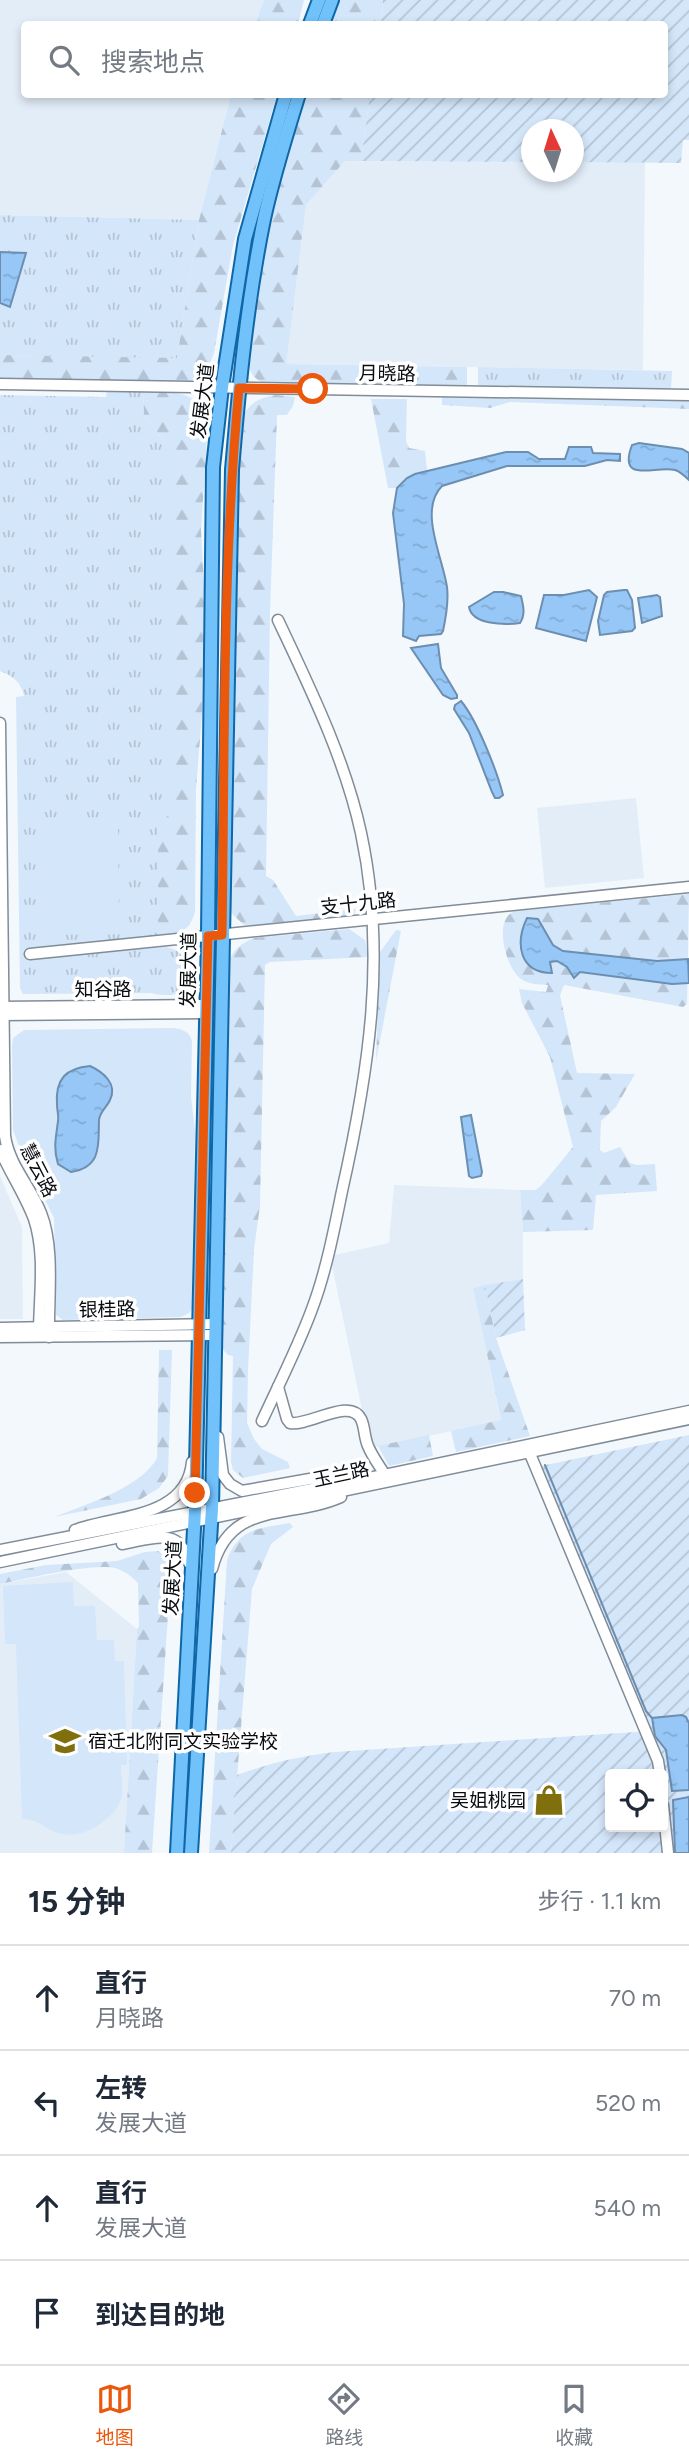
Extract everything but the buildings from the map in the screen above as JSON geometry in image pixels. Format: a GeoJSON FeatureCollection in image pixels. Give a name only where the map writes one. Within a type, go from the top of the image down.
{"type":"FeatureCollection","features":[{"type":"Feature","properties":{"kind":"main road"},"geometry":{"type":"LineString","coordinates":[[311,21],[319,0]]}},
{"type":"Feature","properties":{"kind":"main road"},"geometry":{"type":"LineString","coordinates":[[324,21],[332,0]]}},
{"type":"Feature","properties":{"kind":"main road","name":"发展大道"},"geometry":{"type":"LineString","coordinates":[[177,1853],[195,1517],[208,936],[213,480],[222,387],[245,239],[285,98]]}},
{"type":"Feature","properties":{"kind":"main road","name":"发展大道"},"geometry":{"type":"LineString","coordinates":[[191,1853],[212,1514],[228,563],[232,470],[239,388],[254,273],[265,217],[298,98]]}},
{"type":"Feature","properties":{"kind":"street","name":"月晓路"},"geometry":{"type":"LineString","coordinates":[[0,383],[689,395]]}},
{"type":"Feature","properties":{"kind":"street"},"geometry":{"type":"LineString","coordinates":[[262,1421],[313,1306],[356,1129],[373,1014],[372,920],[367,870],[355,810],[321,717],[278,620]]}},
{"type":"Feature","properties":{"kind":"street","name":"慧云路"},"geometry":{"type":"LineString","coordinates":[[0,723],[2,1011],[6,1143],[41,1212],[45,1226],[48,1242],[44,1332]]}},
{"type":"Feature","properties":{"kind":"street","name":"支十九路"},"geometry":{"type":"LineString","coordinates":[[30,954],[689,887]]}},
{"type":"Feature","properties":{"kind":"street","name":"知谷路"},"geometry":{"type":"LineString","coordinates":[[2,1011],[206,1009]]}},
{"type":"Feature","properties":{"kind":"street","name":"慧云路"},"geometry":{"type":"LineString","coordinates":[[0,1150],[30,1211],[37,1234],[44,1332]]}},
{"type":"Feature","properties":{"kind":"street","name":"银桂路"},"geometry":{"type":"LineString","coordinates":[[0,1328],[44,1332]]}},
{"type":"Feature","properties":{"kind":"street","name":"银桂路"},"geometry":{"type":"LineString","coordinates":[[0,1337],[44,1332],[215,1329]]}},
{"type":"Feature","properties":{"kind":"street"},"geometry":{"type":"LineString","coordinates":[[214,1381],[220,1464],[223,1475],[237,1489],[242,1491],[321,1477],[360,1484]]}},
{"type":"Feature","properties":{"kind":"street"},"geometry":{"type":"LineString","coordinates":[[46,1541],[89,1525],[152,1511],[177,1494],[191,1469],[198,1382]]}},
{"type":"Feature","properties":{"kind":"street"},"geometry":{"type":"LineString","coordinates":[[278,1386],[290,1423],[299,1424],[345,1409],[355,1412],[361,1418],[368,1446],[384,1475]]}},
{"type":"Feature","properties":{"kind":"street","name":"玉兰路"},"geometry":{"type":"LineString","coordinates":[[0,1550],[212,1514],[528,1449],[689,1411]]}},
{"type":"Feature","properties":{"kind":"street","name":"玉兰路"},"geometry":{"type":"LineString","coordinates":[[360,1484],[384,1475],[689,1419]]}},
{"type":"Feature","properties":{"kind":"street"},"geometry":{"type":"LineString","coordinates":[[528,1449],[659,1769]]}},
{"type":"Feature","properties":{"kind":"street"},"geometry":{"type":"LineString","coordinates":[[206,1601],[216,1553],[234,1529],[251,1518],[327,1503],[360,1484]]}},
{"type":"Feature","properties":{"kind":"street","name":"玉兰路"},"geometry":{"type":"LineString","coordinates":[[0,1562],[195,1517]]}},
{"type":"Feature","properties":{"kind":"street"},"geometry":{"type":"LineString","coordinates":[[48,1553],[96,1549],[160,1538],[177,1540],[186,1552],[189,1562],[190,1597]]}},
{"type":"Feature","properties":{"kind":"street"},"geometry":{"type":"LineString","coordinates":[[666,1832],[668,1853]]}},
{"type":"Feature","properties":{"kind":"shaded area"},"geometry":{"type":"Polygon","coordinates":[[[0,0],[264,0],[256,21],[21,21],[21,98],[230,98],[199,220],[0,215],[0,0]]]}},
{"type":"Feature","properties":{"kind":"shaded area"},"geometry":{"type":"Polygon","coordinates":[[[345,161],[521,162],[521,182],[584,182],[584,162],[645,162],[643,370],[285,364],[306,205],[345,161]]]}},
{"type":"Feature","properties":{"kind":"shaded area"},"geometry":{"type":"Polygon","coordinates":[[[636,798],[644,878],[545,888],[537,808],[636,798]]]}},
{"type":"Feature","properties":{"kind":"shaded area"},"geometry":{"type":"Polygon","coordinates":[[[0,1176],[22,1227],[23,1319],[0,1319],[0,1176]]]}},
{"type":"Feature","properties":{"kind":"shaded area"},"geometry":{"type":"Polygon","coordinates":[[[394,1185],[520,1190],[523,1279],[473,1288],[501,1421],[370,1448],[330,1256],[389,1243],[394,1185]]]}},
{"type":"Feature","properties":{"kind":"shaded area","name":"宿迁北附同文实验学校"},"geometry":{"type":"Polygon","coordinates":[[[66,1572],[137,1629],[124,1853],[0,1853],[0,1584],[66,1572]]]}},
{"type":"Feature","properties":{"kind":"green space"},"geometry":{"type":"Polygon","coordinates":[[[264,0],[304,0],[299,21],[256,21],[264,0]]]}},
{"type":"Feature","properties":{"kind":"green space"},"geometry":{"type":"Polygon","coordinates":[[[339,0],[383,0],[380,21],[331,21],[339,0]]]}},
{"type":"Feature","properties":{"kind":"green space"},"geometry":{"type":"Polygon","coordinates":[[[383,0],[689,0],[689,140],[683,140],[681,163],[584,162],[584,119],[521,119],[521,162],[361,161],[370,98],[668,98],[668,21],[380,21],[383,0]]]}},
{"type":"Feature","properties":{"kind":"green space"},"geometry":{"type":"Polygon","coordinates":[[[230,98],[276,98],[233,245],[214,353],[203,376],[183,383],[0,381],[0,355],[177,358],[199,220],[230,98]]]}},
{"type":"Feature","properties":{"kind":"green space"},"geometry":{"type":"Polygon","coordinates":[[[304,98],[370,98],[361,161],[345,161],[306,205],[286,364],[467,367],[467,388],[266,384],[256,379],[251,372],[248,351],[272,210],[304,98]]]}},
{"type":"Feature","properties":{"kind":"green space"},"geometry":{"type":"Polygon","coordinates":[[[0,215],[199,220],[177,359],[0,355],[0,215]]]}},
{"type":"Feature","properties":{"kind":"green space"},"geometry":{"type":"Polygon","coordinates":[[[478,367],[672,371],[671,390],[478,387],[478,367]]]}},
{"type":"Feature","properties":{"kind":"green space"},"geometry":{"type":"Polygon","coordinates":[[[107,391],[143,392],[144,415],[169,447],[169,814],[158,832],[158,937],[28,949],[28,958],[166,947],[176,950],[190,964],[192,981],[188,988],[180,993],[168,995],[23,994],[20,988],[16,697],[24,696],[16,680],[0,671],[0,395],[106,397],[107,391]]]}},
{"type":"Feature","properties":{"kind":"green space"},"geometry":{"type":"Polygon","coordinates":[[[143,392],[183,394],[199,403],[208,421],[201,530],[204,586],[202,713],[196,790],[195,911],[190,924],[182,931],[158,937],[158,832],[160,824],[169,814],[169,447],[144,415],[143,392]]]}},
{"type":"Feature","properties":{"kind":"green space"},"geometry":{"type":"Polygon","coordinates":[[[276,395],[295,397],[287,415],[277,415],[270,613],[266,876],[273,880],[296,916],[356,909],[353,916],[255,927],[244,925],[228,910],[236,510],[245,412],[258,400],[276,395]]]}},
{"type":"Feature","properties":{"kind":"green space"},"geometry":{"type":"Polygon","coordinates":[[[442,397],[689,400],[689,409],[510,402],[490,408],[442,405],[442,397]]]}},
{"type":"Feature","properties":{"kind":"green space"},"geometry":{"type":"Polygon","coordinates":[[[371,399],[407,399],[406,441],[409,448],[425,451],[427,471],[407,478],[397,488],[388,488],[371,399]]]}},
{"type":"Feature","properties":{"kind":"green space"},"geometry":{"type":"Polygon","coordinates":[[[118,822],[119,934],[44,935],[43,823],[118,822]]]}},
{"type":"Feature","properties":{"kind":"green space"},"geometry":{"type":"Polygon","coordinates":[[[689,894],[687,1004],[683,1007],[564,985],[560,995],[577,1073],[635,1074],[616,1107],[601,1121],[600,1150],[604,1153],[620,1147],[630,1163],[655,1164],[657,1191],[596,1195],[593,1230],[523,1232],[520,1190],[535,1190],[541,1186],[573,1147],[550,1057],[522,1003],[519,989],[546,992],[548,985],[528,982],[515,973],[506,955],[504,923],[515,911],[689,894]]]}},
{"type":"Feature","properties":{"kind":"green space"},"geometry":{"type":"Polygon","coordinates":[[[349,929],[365,940],[368,957],[270,962],[265,965],[260,1206],[254,1249],[247,1423],[262,1449],[288,1462],[290,1468],[243,1478],[233,1470],[231,1462],[233,1356],[228,1355],[219,1345],[228,965],[237,948],[254,938],[349,929]]]}},
{"type":"Feature","properties":{"kind":"green space"},"geometry":{"type":"Polygon","coordinates":[[[396,930],[401,931],[376,1061],[380,952],[396,930]]]}},
{"type":"Feature","properties":{"kind":"green space"},"geometry":{"type":"Polygon","coordinates":[[[24,1030],[183,1030],[189,1034],[192,1041],[191,1096],[195,1132],[192,1309],[181,1317],[63,1320],[56,1315],[54,1218],[13,1130],[13,1038],[24,1030]]]}},
{"type":"Feature","properties":{"kind":"green space"},"geometry":{"type":"Polygon","coordinates":[[[523,1279],[525,1330],[496,1338],[485,1285],[523,1279]]]}},
{"type":"Feature","properties":{"kind":"green space"},"geometry":{"type":"Polygon","coordinates":[[[485,1285],[496,1338],[530,1436],[456,1452],[451,1431],[501,1420],[473,1288],[485,1285]]]}},
{"type":"Feature","properties":{"kind":"green space"},"geometry":{"type":"Polygon","coordinates":[[[159,1350],[172,1350],[168,1476],[159,1488],[141,1499],[54,1517],[126,1486],[139,1478],[157,1458],[159,1350]]]}},
{"type":"Feature","properties":{"kind":"green space"},"geometry":{"type":"Polygon","coordinates":[[[429,1435],[433,1456],[389,1466],[378,1446],[429,1435]]]}},
{"type":"Feature","properties":{"kind":"green space"},"geometry":{"type":"Polygon","coordinates":[[[689,1435],[689,1853],[231,1853],[237,1775],[261,1767],[335,1752],[650,1731],[541,1466],[689,1435]]]}},
{"type":"Feature","properties":{"kind":"green space"},"geometry":{"type":"Polygon","coordinates":[[[290,1523],[293,1527],[271,1544],[252,1589],[231,1853],[209,1853],[227,1560],[237,1541],[252,1531],[290,1523]]]}},
{"type":"Feature","properties":{"kind":"green space"},"geometry":{"type":"Polygon","coordinates":[[[158,1551],[168,1559],[171,1571],[152,1853],[124,1853],[139,1626],[138,1583],[122,1571],[104,1567],[58,1572],[0,1584],[0,1574],[46,1565],[117,1561],[145,1552],[158,1551]]]}},
{"type":"Feature","properties":{"kind":"green space","name":"宿迁北附同文实验学校"},"geometry":{"type":"Polygon","coordinates":[[[73,1582],[74,1606],[95,1606],[97,1640],[114,1640],[115,1661],[124,1661],[127,1765],[121,1765],[122,1795],[112,1814],[97,1826],[71,1835],[22,1819],[16,1644],[5,1644],[3,1586],[73,1582]]]}},
{"type":"Feature","properties":{"kind":"water"},"geometry":{"type":"Polygon","coordinates":[[[0,252],[26,253],[10,307],[0,303],[0,252]]]}},
{"type":"Feature","properties":{"kind":"water"},"geometry":{"type":"Polygon","coordinates":[[[639,443],[682,449],[689,453],[689,480],[675,470],[634,469],[630,465],[629,457],[632,445],[639,443]]]}},
{"type":"Feature","properties":{"kind":"water"},"geometry":{"type":"Polygon","coordinates":[[[569,447],[591,447],[593,453],[620,454],[620,461],[607,460],[585,466],[507,466],[442,486],[435,496],[432,521],[447,587],[443,631],[441,634],[419,636],[416,641],[403,636],[404,604],[393,513],[397,488],[415,474],[506,452],[528,452],[539,459],[565,459],[569,447]]]}},
{"type":"Feature","properties":{"kind":"water"},"geometry":{"type":"Polygon","coordinates":[[[589,590],[597,597],[586,641],[536,628],[544,595],[564,595],[589,590]]]}},
{"type":"Feature","properties":{"kind":"water"},"geometry":{"type":"Polygon","coordinates":[[[627,590],[632,600],[635,628],[632,631],[600,635],[598,621],[604,595],[607,592],[627,590]]]}},
{"type":"Feature","properties":{"kind":"water"},"geometry":{"type":"Polygon","coordinates":[[[494,592],[521,596],[523,613],[520,623],[490,622],[471,613],[469,607],[494,592]]]}},
{"type":"Feature","properties":{"kind":"water"},"geometry":{"type":"Polygon","coordinates":[[[657,595],[660,597],[662,616],[642,623],[638,598],[657,595]]]}},
{"type":"Feature","properties":{"kind":"water"},"geometry":{"type":"Polygon","coordinates":[[[438,644],[441,668],[457,698],[451,699],[443,695],[411,648],[438,644]]]}},
{"type":"Feature","properties":{"kind":"water"},"geometry":{"type":"Polygon","coordinates":[[[461,701],[480,733],[491,760],[503,795],[499,798],[495,798],[469,733],[454,709],[461,701]]]}},
{"type":"Feature","properties":{"kind":"water"},"geometry":{"type":"Polygon","coordinates":[[[527,918],[538,919],[553,945],[563,951],[657,961],[688,959],[689,983],[672,984],[580,972],[574,978],[567,967],[557,961],[550,962],[552,973],[541,972],[532,968],[523,955],[521,937],[527,918]]]}},
{"type":"Feature","properties":{"kind":"water"},"geometry":{"type":"Polygon","coordinates":[[[90,1066],[108,1079],[112,1094],[100,1117],[97,1153],[94,1159],[89,1165],[71,1172],[58,1164],[56,1153],[58,1088],[68,1072],[90,1066]]]}},
{"type":"Feature","properties":{"kind":"water"},"geometry":{"type":"Polygon","coordinates":[[[471,1115],[482,1172],[481,1176],[472,1178],[469,1176],[461,1117],[471,1115]]]}},
{"type":"Feature","properties":{"kind":"water"},"geometry":{"type":"Polygon","coordinates":[[[682,1715],[689,1723],[689,1790],[672,1791],[666,1750],[655,1736],[652,1718],[682,1715]]]}},
{"type":"Feature","properties":{"kind":"water"},"geometry":{"type":"Polygon","coordinates":[[[689,1797],[689,1853],[675,1853],[673,1800],[689,1797]]]}},
{"type":"Feature","properties":{"kind":"waterway"},"geometry":{"type":"LineString","coordinates":[[545,1465],[646,1711],[652,1718]]}},
{"type":"Feature","properties":{"kind":"place","name":"宿迁北附同文实验学校"},"geometry":{"type":"Point","coordinates":[65,1741]}},
{"type":"Feature","properties":{"kind":"place","name":"吴姐桃园"},"geometry":{"type":"Point","coordinates":[549,1800]}},
{"type":"Feature","properties":{"kind":"route"},"geometry":{"type":"LineString","coordinates":[[195,1493],[208,936],[222,935],[228,563],[239,388],[313,389]]}}]}
